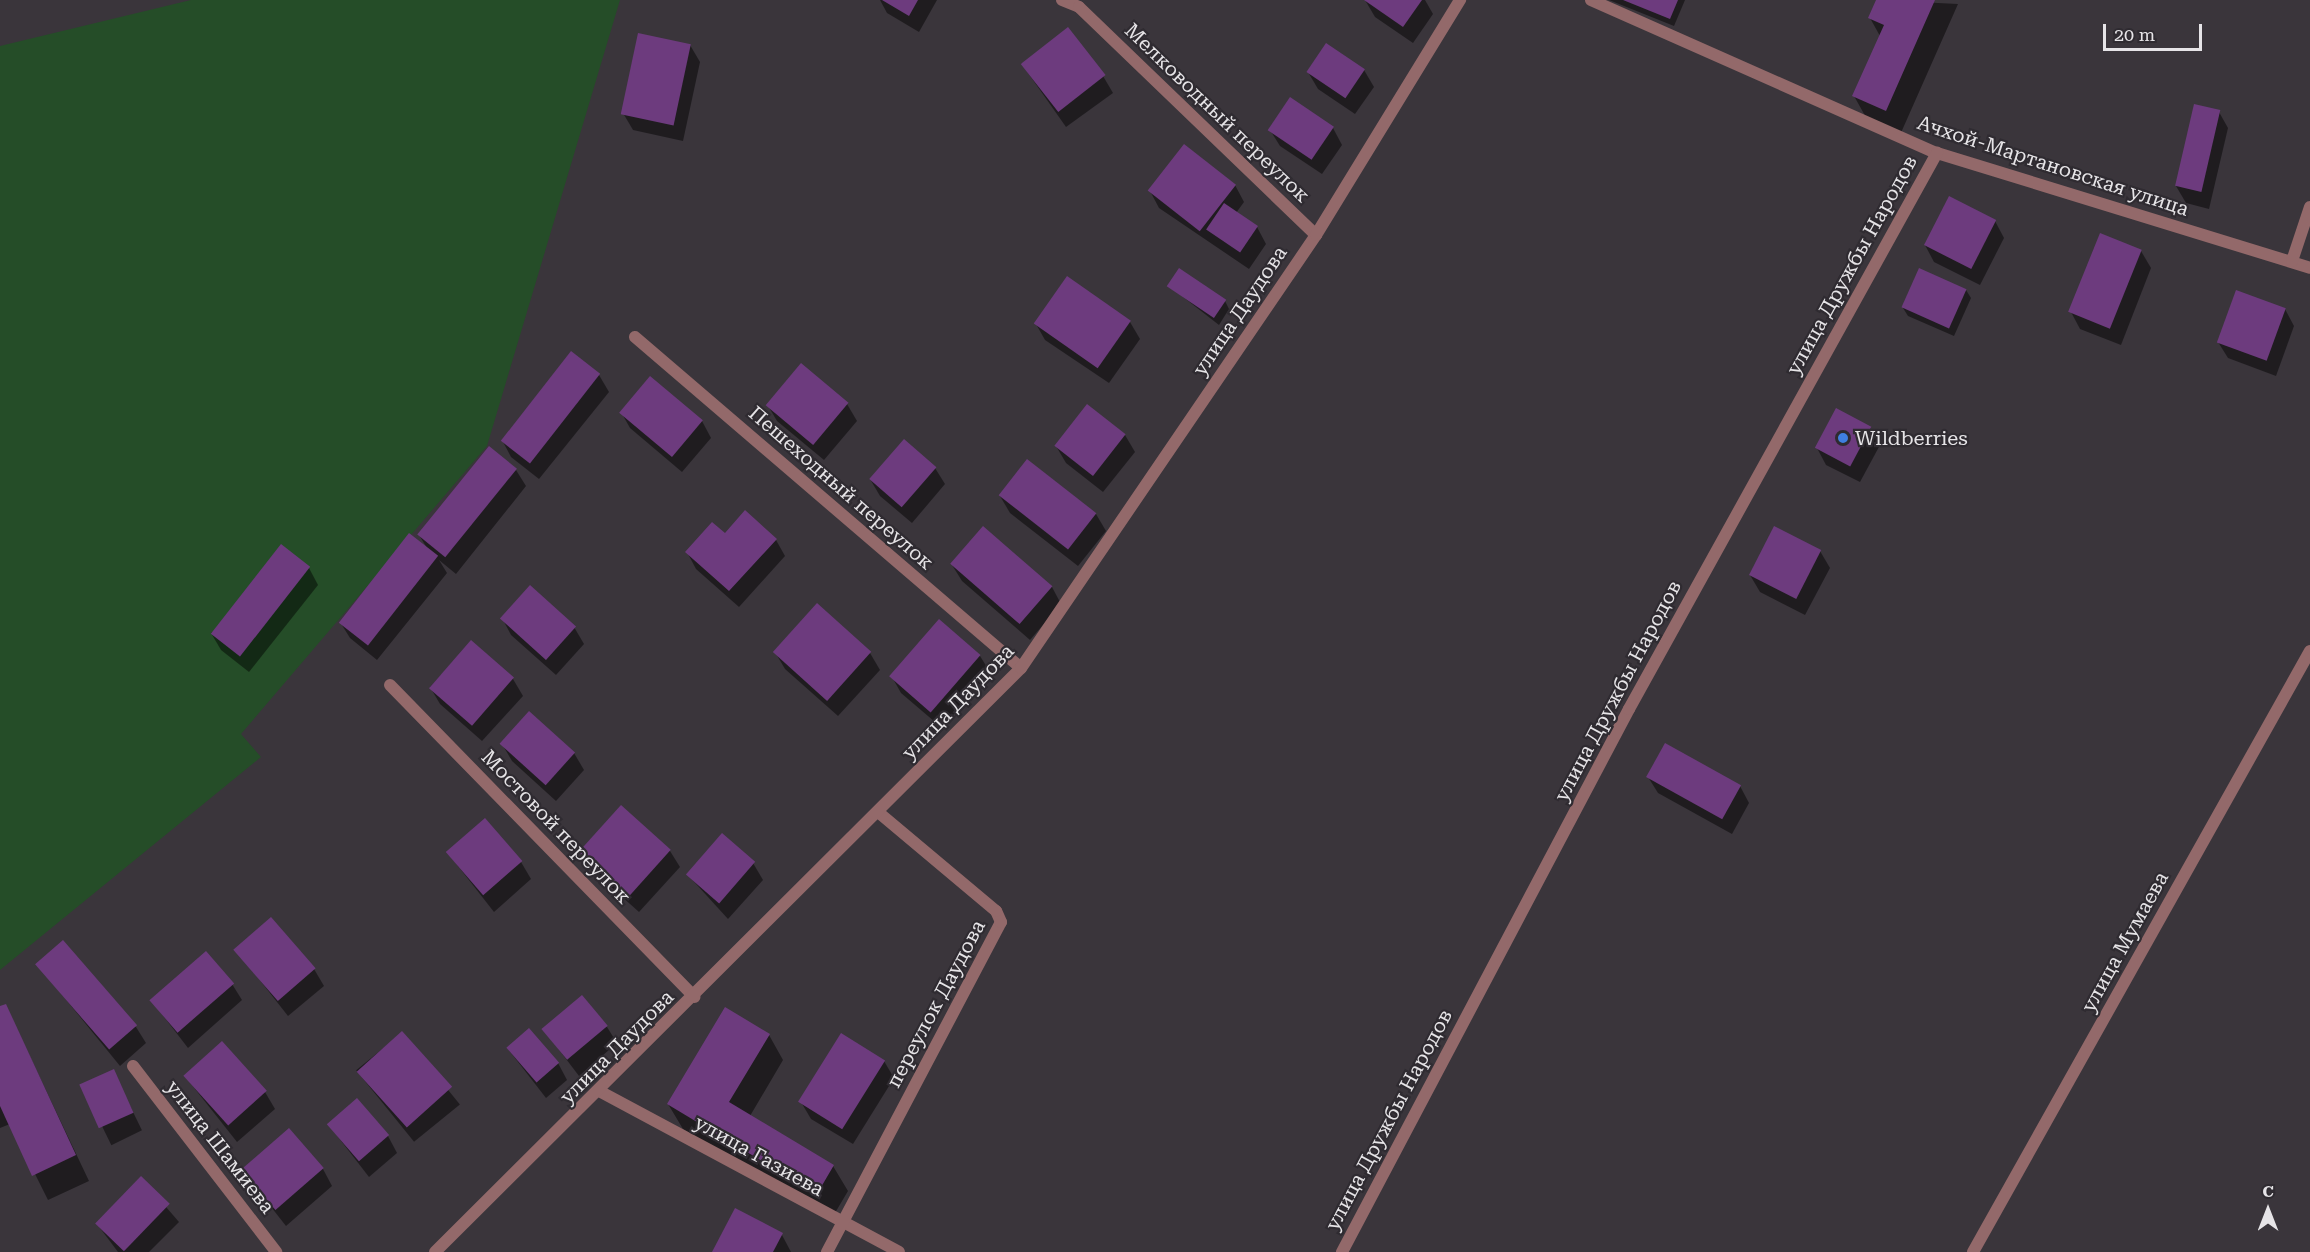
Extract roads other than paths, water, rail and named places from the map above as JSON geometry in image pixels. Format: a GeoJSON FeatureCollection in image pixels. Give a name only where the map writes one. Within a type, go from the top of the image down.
{"type":"FeatureCollection","features":[{"type":"Feature","properties":{"kind":"street","name":"Мелководный переулок"},"geometry":{"type":"LineString","coordinates":[[1062,0],[1078,7],[1316,235]]}},
{"type":"Feature","properties":{"kind":"street","name":"улица Даудова"},"geometry":{"type":"LineString","coordinates":[[435,1252],[600,1092],[1021,668],[1316,235],[1460,0]]}},
{"type":"Feature","properties":{"kind":"street","name":"Ачхой-Мартановская улица"},"geometry":{"type":"LineString","coordinates":[[1591,0],[1937,153],[2310,268]]}},
{"type":"Feature","properties":{"kind":"street","name":"улица Дружбы Народов"},"geometry":{"type":"LineString","coordinates":[[1342,1252],[1629,709],[1937,153]]}},
{"type":"Feature","properties":{"kind":"street"},"geometry":{"type":"LineString","coordinates":[[2292,261],[2310,207]]}},
{"type":"Feature","properties":{"kind":"street","name":"Пешеходный переулок"},"geometry":{"type":"LineString","coordinates":[[635,337],[1021,668]]}},
{"type":"Feature","properties":{"kind":"street","name":"улица Мумаева"},"geometry":{"type":"LineString","coordinates":[[1974,1252],[2310,651]]}},
{"type":"Feature","properties":{"kind":"street","name":"Мостовой переулок"},"geometry":{"type":"LineString","coordinates":[[390,685],[694,997]]}},
{"type":"Feature","properties":{"kind":"street","name":"переулок Даудова"},"geometry":{"type":"LineString","coordinates":[[827,1252],[1001,922],[996,911],[878,812]]}},
{"type":"Feature","properties":{"kind":"street","name":"улица Шамиева"},"geometry":{"type":"LineString","coordinates":[[133,1066],[276,1252]]}},
{"type":"Feature","properties":{"kind":"street","name":"улица Газиева"},"geometry":{"type":"LineString","coordinates":[[600,1092],[841,1224],[899,1252]]}},
{"type":"Feature","properties":{"kind":"place","name":"Wildberries"},"geometry":{"type":"Point","coordinates":[1843,438]}}]}
